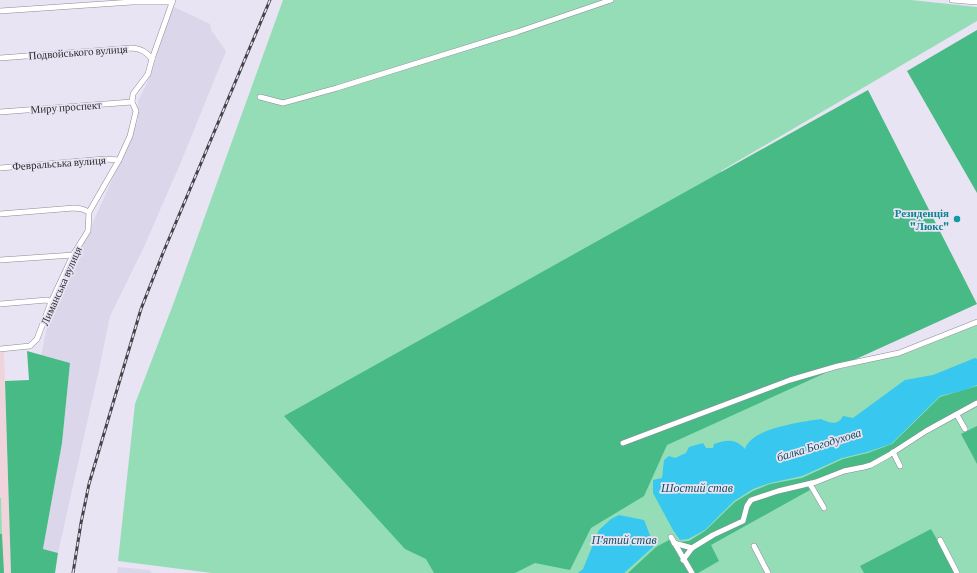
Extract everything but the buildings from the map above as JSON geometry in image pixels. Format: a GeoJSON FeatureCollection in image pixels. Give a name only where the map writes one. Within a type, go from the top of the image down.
{"type":"FeatureCollection","features":[{"type":"Feature","properties":{"kind":"street"},"geometry":{"type":"LineString","coordinates":[[260,97],[283,103],[337,88],[612,0]]}},
{"type":"Feature","properties":{"kind":"street"},"geometry":{"type":"LineString","coordinates":[[952,0],[977,2]]}},
{"type":"Feature","properties":{"kind":"street"},"geometry":{"type":"LineString","coordinates":[[0,11],[132,1],[173,1],[148,74],[133,94],[132,102]]}},
{"type":"Feature","properties":{"kind":"street","name":"Подвойського вулиця"},"geometry":{"type":"LineString","coordinates":[[0,58],[132,48],[146,52],[152,59]]}},
{"type":"Feature","properties":{"kind":"street","name":"Миру проспект"},"geometry":{"type":"LineString","coordinates":[[0,112],[132,102]]}},
{"type":"Feature","properties":{"kind":"street","name":"Лиманська вулиця"},"geometry":{"type":"LineString","coordinates":[[0,349],[30,346],[37,339],[51,302],[73,255],[88,231],[89,212],[119,160],[130,136],[136,111],[132,102]]}},
{"type":"Feature","properties":{"kind":"street","name":"Февральська вулиця"},"geometry":{"type":"LineString","coordinates":[[0,168],[105,159],[119,160]]}},
{"type":"Feature","properties":{"kind":"street"},"geometry":{"type":"LineString","coordinates":[[0,214],[74,208],[89,212]]}},
{"type":"Feature","properties":{"kind":"street"},"geometry":{"type":"LineString","coordinates":[[0,260],[73,255]]}},
{"type":"Feature","properties":{"kind":"street"},"geometry":{"type":"LineString","coordinates":[[0,304],[47,300],[51,302]]}},
{"type":"Feature","properties":{"kind":"street"},"geometry":{"type":"LineString","coordinates":[[624,443],[790,380],[838,366],[899,353],[977,322]]}},
{"type":"Feature","properties":{"kind":"street"},"geometry":{"type":"LineString","coordinates":[[684,560],[692,548],[742,521],[747,506],[752,500],[778,490],[810,484],[844,471],[864,467],[893,452],[977,402]]}},
{"type":"Feature","properties":{"kind":"street"},"geometry":{"type":"LineString","coordinates":[[957,415],[965,429]]}},
{"type":"Feature","properties":{"kind":"street"},"geometry":{"type":"LineString","coordinates":[[893,452],[900,466]]}},
{"type":"Feature","properties":{"kind":"street"},"geometry":{"type":"LineString","coordinates":[[810,484],[824,508]]}},
{"type":"Feature","properties":{"kind":"street"},"geometry":{"type":"LineString","coordinates":[[671,537],[692,573]]}},
{"type":"Feature","properties":{"kind":"street"},"geometry":{"type":"LineString","coordinates":[[940,540],[957,573]]}},
{"type":"Feature","properties":{"kind":"street"},"geometry":{"type":"LineString","coordinates":[[674,543],[692,548]]}},
{"type":"Feature","properties":{"kind":"street"},"geometry":{"type":"LineString","coordinates":[[754,546],[768,573]]}},
{"type":"Feature","properties":{"kind":"shaded area"},"geometry":{"type":"Polygon","coordinates":[[[174,7],[210,24],[211,30],[226,51],[181,162],[143,249],[110,316],[58,553],[43,549],[62,443],[70,363],[41,355],[50,314],[67,281],[138,120],[138,101],[149,79],[174,7]]]}},
{"type":"Feature","properties":{"kind":"shaded area"},"geometry":{"type":"Polygon","coordinates":[[[0,352],[4,352],[11,573],[0,573],[0,352]]]}},
{"type":"Feature","properties":{"kind":"shaded area"},"geometry":{"type":"Polygon","coordinates":[[[118,567],[150,570],[152,573],[117,573],[118,567]]]}},
{"type":"Feature","properties":{"kind":"green space"},"geometry":{"type":"Polygon","coordinates":[[[283,0],[911,0],[977,7],[977,21],[721,171],[839,369],[907,353],[977,325],[977,573],[212,573],[118,561],[135,404],[174,302],[283,0]]]}},
{"type":"Feature","properties":{"kind":"green space"},"geometry":{"type":"Polygon","coordinates":[[[977,30],[977,193],[907,71],[977,30]]]}},
{"type":"Feature","properties":{"kind":"green space"},"geometry":{"type":"Polygon","coordinates":[[[868,90],[977,304],[667,445],[644,496],[591,528],[570,570],[535,563],[515,573],[434,573],[426,559],[405,549],[284,416],[868,90]]]}},
{"type":"Feature","properties":{"kind":"green space"},"geometry":{"type":"Polygon","coordinates":[[[27,351],[70,363],[62,443],[43,549],[58,553],[55,573],[11,573],[5,381],[29,380],[27,351]]]}},
{"type":"Feature","properties":{"kind":"green space"},"geometry":{"type":"Polygon","coordinates":[[[977,386],[977,401],[873,462],[806,484],[810,490],[711,545],[719,561],[698,573],[695,573],[677,542],[689,541],[705,531],[735,502],[753,491],[770,484],[802,478],[843,459],[868,453],[892,444],[940,397],[977,386]]]}},
{"type":"Feature","properties":{"kind":"green space"},"geometry":{"type":"Polygon","coordinates":[[[977,426],[977,464],[961,434],[977,426]]]}},
{"type":"Feature","properties":{"kind":"green space"},"geometry":{"type":"Polygon","coordinates":[[[1,498],[2,534],[0,534],[1,498]]]}},
{"type":"Feature","properties":{"kind":"green space"},"geometry":{"type":"Polygon","coordinates":[[[931,529],[956,573],[864,573],[860,566],[931,529]]]}},
{"type":"Feature","properties":{"kind":"green space"},"geometry":{"type":"Polygon","coordinates":[[[0,534],[2,534],[4,573],[0,573],[0,534]]]}},
{"type":"Feature","properties":{"kind":"green space"},"geometry":{"type":"Polygon","coordinates":[[[669,540],[689,573],[628,573],[656,547],[669,540]]]}},
{"type":"Feature","properties":{"kind":"water","name":"Шостий став"},"geometry":{"type":"Polygon","coordinates":[[[975,358],[977,359],[977,385],[965,390],[940,396],[891,444],[842,458],[802,476],[770,483],[753,489],[734,501],[705,530],[688,539],[680,540],[653,493],[653,480],[662,478],[664,460],[669,456],[675,458],[686,453],[689,447],[703,443],[706,448],[713,448],[714,444],[730,441],[738,443],[745,449],[749,442],[757,436],[778,427],[821,419],[834,423],[839,421],[843,416],[853,418],[905,380],[933,375],[975,358]]]}},
{"type":"Feature","properties":{"kind":"water","name":"П'ятий став"},"geometry":{"type":"Polygon","coordinates":[[[619,515],[644,520],[653,543],[653,547],[624,573],[578,573],[583,569],[599,530],[611,519],[619,515]]]}},
{"type":"Feature","properties":{"kind":"railway"},"geometry":{"type":"LineString","coordinates":[[73,573],[89,484],[141,309],[163,253],[270,0]]}},
{"type":"Feature","properties":{"kind":"place","name":"Резиденція \"Люкс\""},"geometry":{"type":"Point","coordinates":[957,219]}},
{"type":"Feature","properties":{"kind":"water label","name":"балка Богодухова"},"geometry":{"type":"Point","coordinates":[819,445]}}]}
